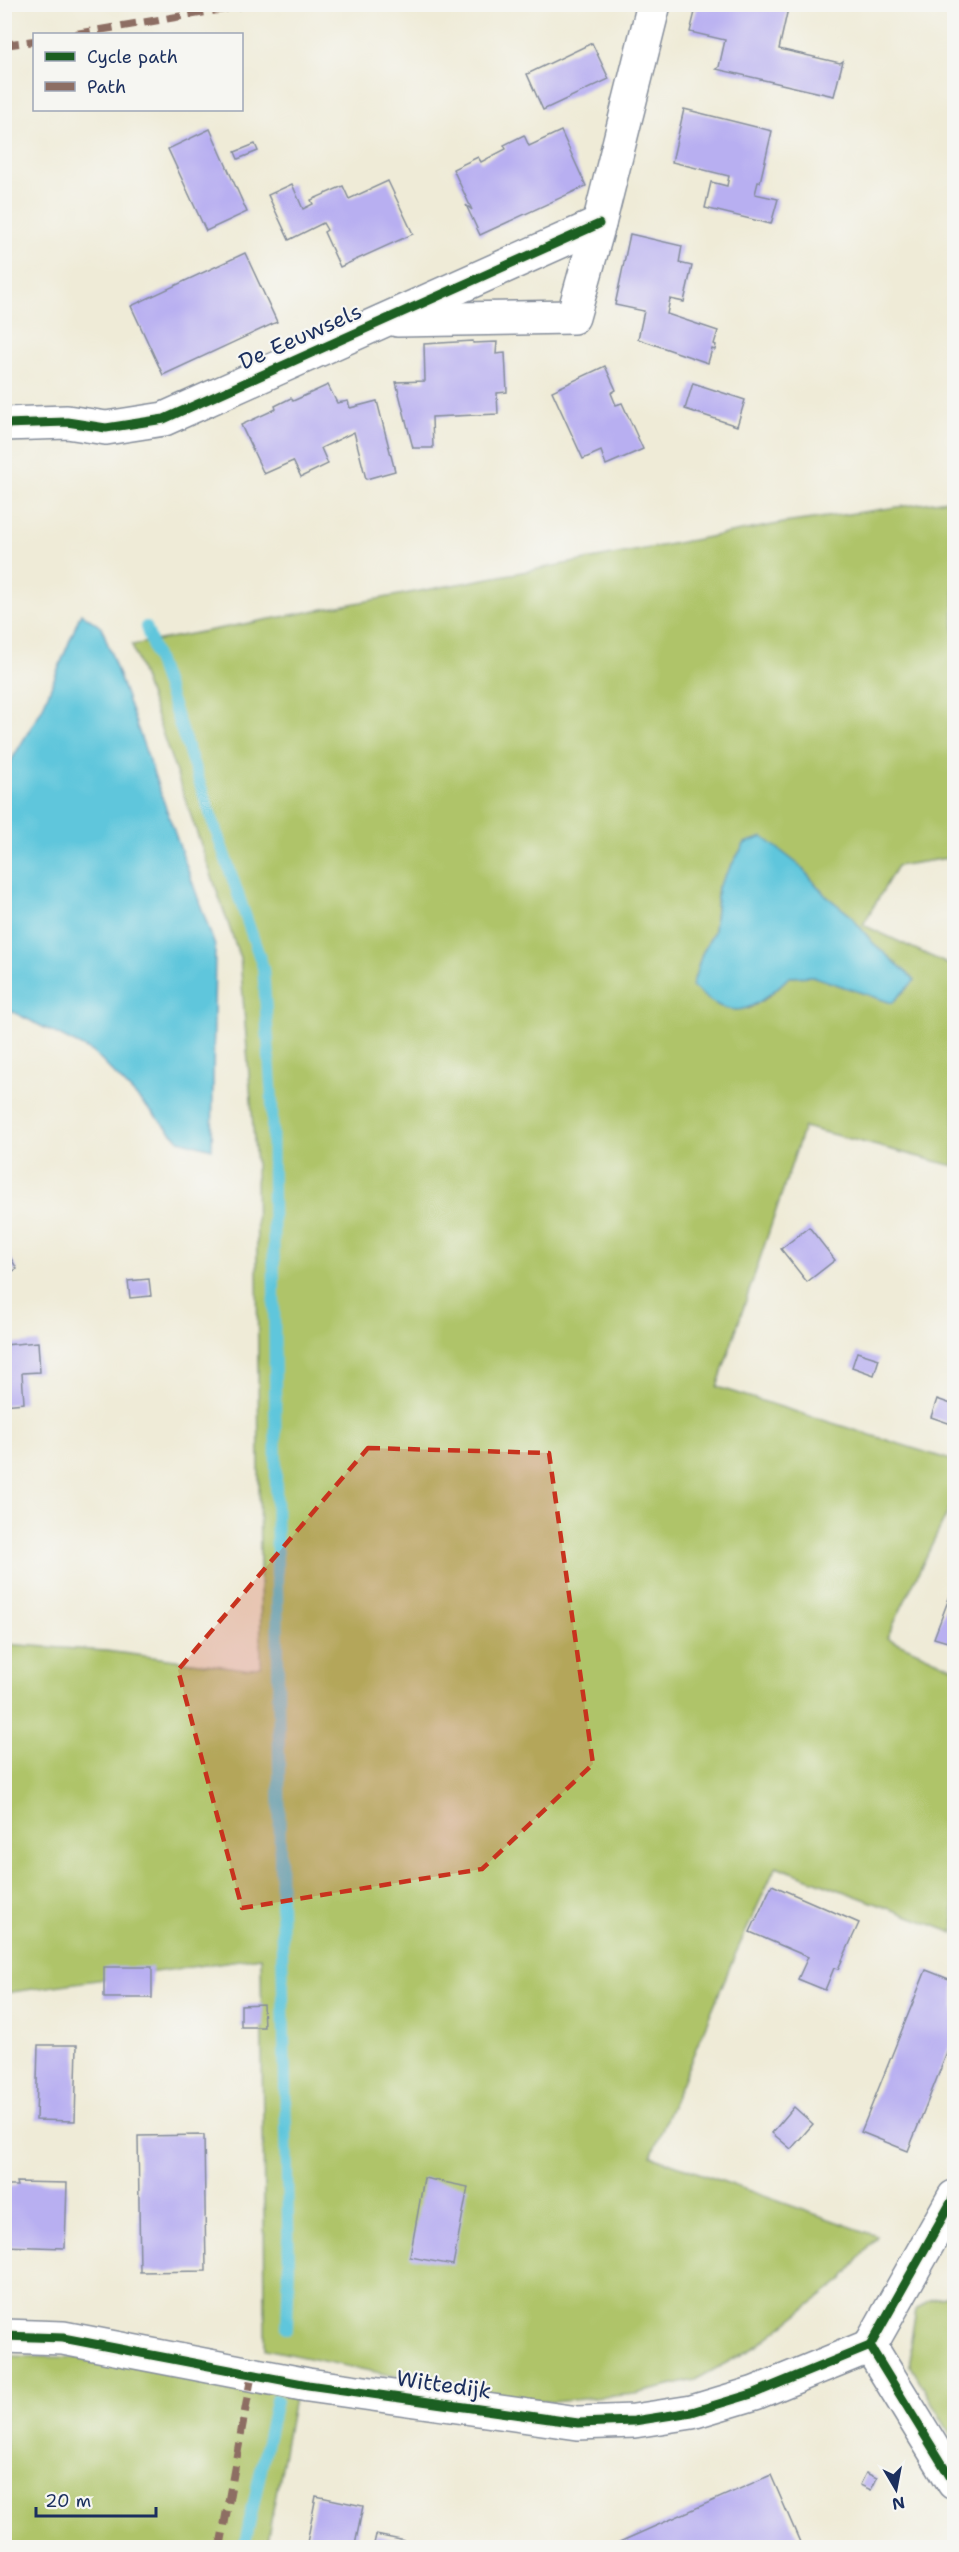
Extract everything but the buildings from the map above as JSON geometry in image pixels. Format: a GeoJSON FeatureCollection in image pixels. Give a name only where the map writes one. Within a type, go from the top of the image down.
{"type":"FeatureCollection","features":[{"type":"Feature","properties":{"kind":"street","name":"De Eeuwsels"},"geometry":{"type":"LineString","coordinates":[[384,320],[573,318],[654,4]]}},
{"type":"Feature","properties":{"kind":"street","name":"De Eeuwsels"},"geometry":{"type":"LineString","coordinates":[[4,424],[67,422],[106,428],[164,419],[599,224]]}},
{"type":"Feature","properties":{"kind":"street"},"geometry":{"type":"LineString","coordinates":[[954,2197],[870,2346],[954,2483]]}},
{"type":"Feature","properties":{"kind":"street","name":"Wittedijk"},"geometry":{"type":"LineString","coordinates":[[4,2336],[63,2338],[308,2385],[578,2423],[634,2421],[692,2412],[755,2393],[870,2346]]}},
{"type":"Feature","properties":{"kind":"highlighted area"},"geometry":{"type":"Polygon","coordinates":[[[368,1448],[549,1453],[593,1764],[482,1869],[242,1908],[178,1670],[368,1448]]]}},
{"type":"Feature","properties":{"kind":"green space"},"geometry":{"type":"Polygon","coordinates":[[[954,499],[954,857],[897,866],[863,925],[954,967],[954,1166],[804,1127],[717,1387],[954,1461],[954,1499],[887,1638],[954,1668],[954,1933],[776,1866],[735,1955],[651,2156],[877,2236],[843,2279],[757,2346],[695,2380],[635,2394],[552,2402],[480,2394],[265,2349],[261,1957],[5,1993],[4,1644],[106,1651],[245,1669],[261,1666],[256,1166],[240,958],[132,645],[784,523],[954,499]],[[799,865],[718,887],[714,931],[702,954],[748,1009],[767,998],[789,977],[812,976],[892,1003],[915,980],[873,943],[850,915],[825,895],[799,865]]]}},
{"type":"Feature","properties":{"kind":"green space"},"geometry":{"type":"Polygon","coordinates":[[[948,2295],[954,2297],[954,2441],[911,2366],[910,2345],[916,2310],[929,2300],[948,2295]]]}},
{"type":"Feature","properties":{"kind":"green space"},"geometry":{"type":"Polygon","coordinates":[[[5,2356],[92,2358],[296,2388],[266,2547],[5,2548],[5,2356]]]}},
{"type":"Feature","properties":{"kind":"water"},"geometry":{"type":"Polygon","coordinates":[[[81,613],[102,628],[215,946],[212,1149],[179,1140],[93,1052],[5,1008],[5,771],[42,709],[81,613]]]}},
{"type":"Feature","properties":{"kind":"water"},"geometry":{"type":"Polygon","coordinates":[[[763,837],[799,865],[825,895],[850,915],[873,943],[915,980],[892,1003],[812,976],[789,977],[753,1006],[731,1010],[706,998],[692,986],[702,954],[714,931],[718,887],[745,843],[763,837]]]}},
{"type":"Feature","properties":{"kind":"waterway"},"geometry":{"type":"LineString","coordinates":[[146,627],[263,967],[272,1100],[280,1857],[289,2266],[287,2328]]}},
{"type":"Feature","properties":{"kind":"waterway"},"geometry":{"type":"LineString","coordinates":[[244,2548],[276,2400]]}},
{"type":"Feature","properties":{"kind":"marked path"},"geometry":{"type":"LineString","coordinates":[[82,33],[253,4]]}},
{"type":"Feature","properties":{"kind":"marked path"},"geometry":{"type":"LineString","coordinates":[[4,45],[33,41]]}},
{"type":"Feature","properties":{"kind":"marked path"},"geometry":{"type":"LineString","coordinates":[[220,2548],[252,2373]]}},
{"type":"Feature","properties":{"kind":"cycle path"},"geometry":{"type":"LineString","coordinates":[[4,424],[67,422],[106,428],[164,419],[599,224]]}},
{"type":"Feature","properties":{"kind":"cycle path"},"geometry":{"type":"LineString","coordinates":[[870,2346],[954,2197]]}},
{"type":"Feature","properties":{"kind":"cycle path"},"geometry":{"type":"LineString","coordinates":[[4,2336],[63,2338],[308,2385],[578,2423],[634,2421],[692,2412],[755,2393],[870,2346]]}},
{"type":"Feature","properties":{"kind":"cycle path"},"geometry":{"type":"LineString","coordinates":[[870,2346],[954,2483]]}}]}
